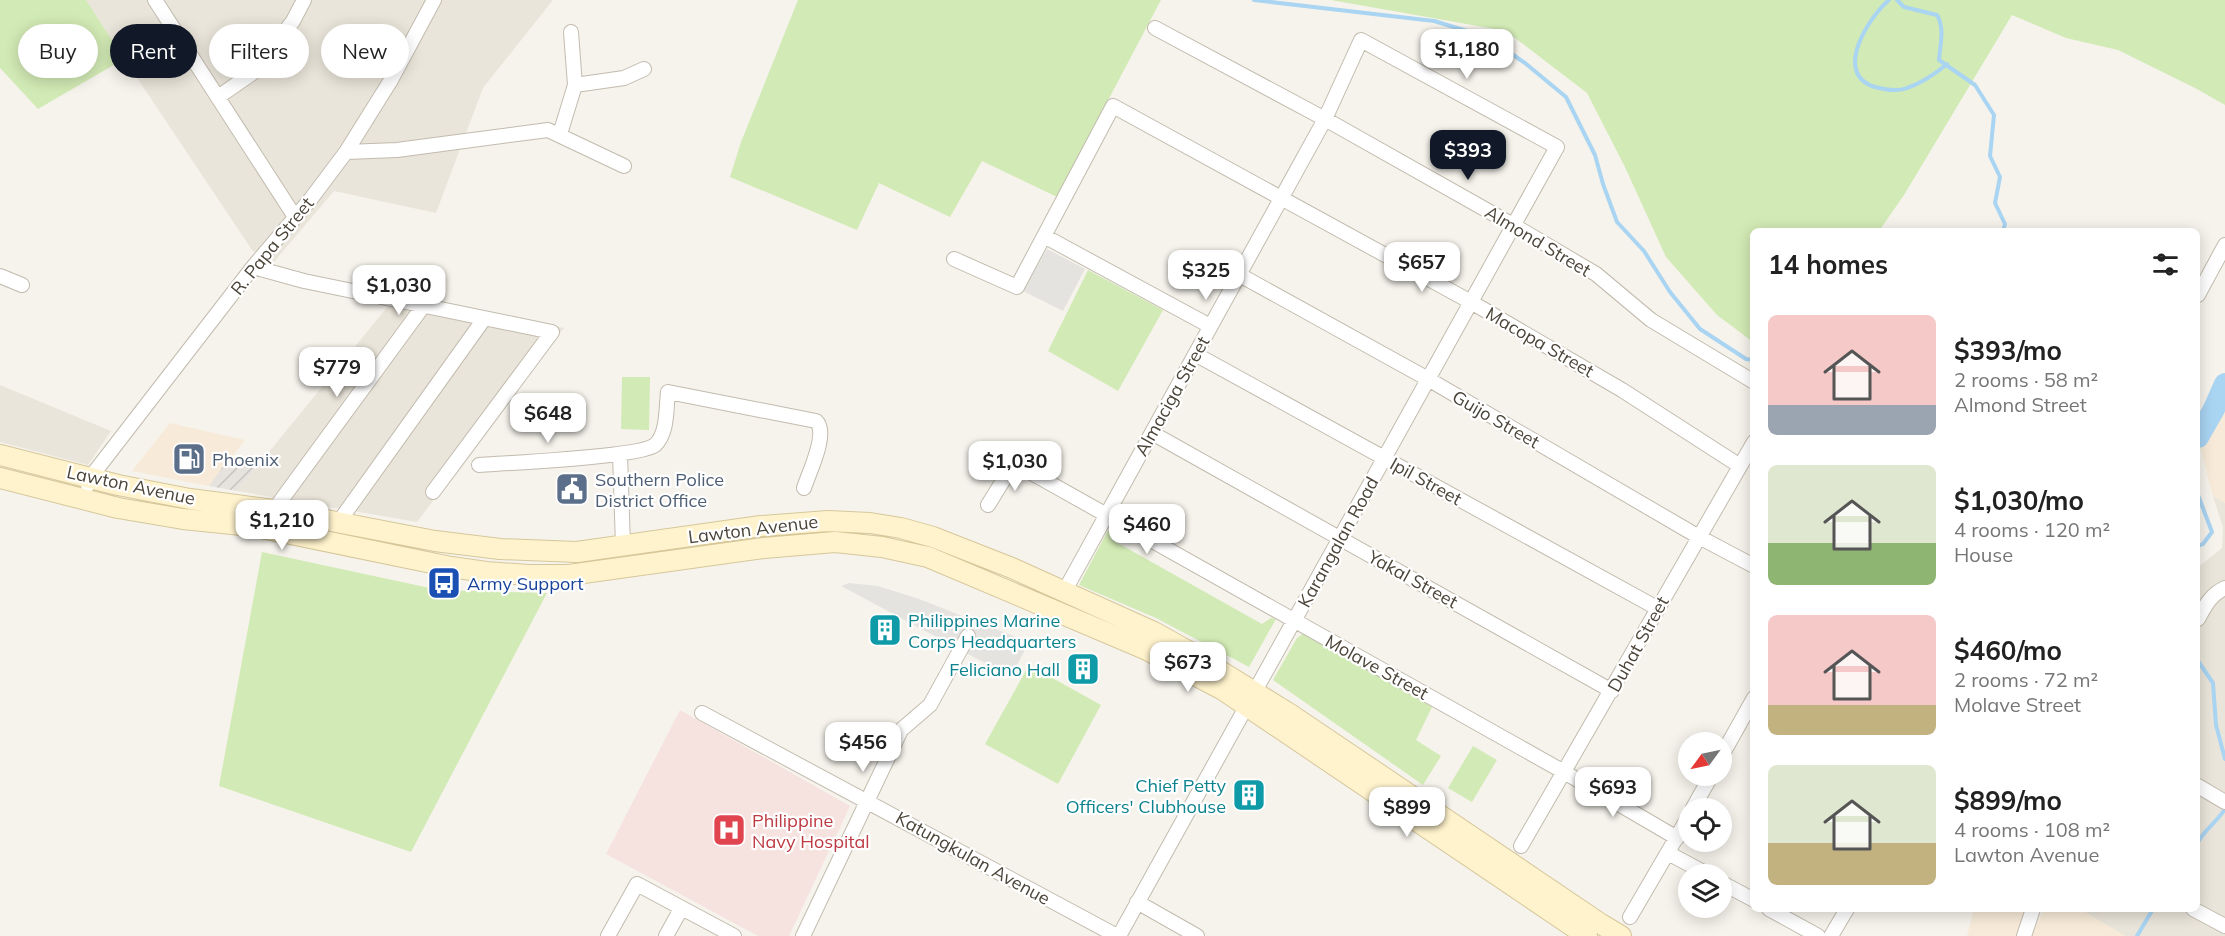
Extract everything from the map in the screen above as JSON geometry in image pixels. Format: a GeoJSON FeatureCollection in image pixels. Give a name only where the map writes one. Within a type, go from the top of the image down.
{"type":"FeatureCollection","features":[{"type":"Feature","properties":{"kind":"main road","name":"Lawton Avenue"},"geometry":{"type":"LineString","coordinates":[[0,455],[90,478],[190,499],[274,510],[435,541],[500,549],[577,552],[784,523],[828,520],[901,528],[933,537],[1002,563],[1154,632],[1587,936]]}},
{"type":"Feature","properties":{"kind":"main road","name":"Lawton Avenue"},"geometry":{"type":"LineString","coordinates":[[0,478],[85,500],[183,519],[252,526],[451,567],[529,575],[618,569],[764,548],[835,542],[928,557],[1146,649],[1223,690],[1251,699],[1621,936]]}},
{"type":"Feature","properties":{"kind":"street"},"geometry":{"type":"LineString","coordinates":[[155,0],[295,217]]}},
{"type":"Feature","properties":{"kind":"street"},"geometry":{"type":"LineString","coordinates":[[218,97],[254,72],[293,21],[304,0]]}},
{"type":"Feature","properties":{"kind":"street","name":"R. Papa Street"},"geometry":{"type":"LineString","coordinates":[[90,478],[253,267],[346,152],[391,80],[434,0]]}},
{"type":"Feature","properties":{"kind":"street","name":"Almond Street"},"geometry":{"type":"LineString","coordinates":[[1155,28],[1325,119],[1596,274],[1651,320],[1750,380]]}},
{"type":"Feature","properties":{"kind":"street"},"geometry":{"type":"LineString","coordinates":[[560,134],[575,85],[571,32]]}},
{"type":"Feature","properties":{"kind":"street","name":"Almaciga Street"},"geometry":{"type":"LineString","coordinates":[[1064,592],[1325,119],[1361,40],[1557,147]]}},
{"type":"Feature","properties":{"kind":"street"},"geometry":{"type":"LineString","coordinates":[[575,85],[624,78],[644,69]]}},
{"type":"Feature","properties":{"kind":"street","name":"Macopa Street"},"geometry":{"type":"LineString","coordinates":[[1044,236],[1113,106],[1471,302],[1622,390],[1740,466]]}},
{"type":"Feature","properties":{"kind":"street"},"geometry":{"type":"LineString","coordinates":[[346,152],[397,150],[548,130],[624,166]]}},
{"type":"Feature","properties":{"kind":"street","name":"Karangalan Road"},"geometry":{"type":"LineString","coordinates":[[1118,936],[1557,147]]}},
{"type":"Feature","properties":{"kind":"street"},"geometry":{"type":"LineString","coordinates":[[954,259],[1017,288],[1044,236],[1210,326]]}},
{"type":"Feature","properties":{"kind":"street"},"geometry":{"type":"LineString","coordinates":[[2200,292],[2225,245]]}},
{"type":"Feature","properties":{"kind":"street"},"geometry":{"type":"LineString","coordinates":[[253,267],[304,281],[552,332],[433,492]]}},
{"type":"Feature","properties":{"kind":"street","name":"Guijo Street"},"geometry":{"type":"LineString","coordinates":[[1238,274],[1428,379],[1699,537],[1750,564]]}},
{"type":"Feature","properties":{"kind":"street"},"geometry":{"type":"LineString","coordinates":[[0,276],[22,285]]}},
{"type":"Feature","properties":{"kind":"street"},"geometry":{"type":"LineString","coordinates":[[274,510],[424,305]]}},
{"type":"Feature","properties":{"kind":"street"},"geometry":{"type":"LineString","coordinates":[[338,523],[484,319]]}},
{"type":"Feature","properties":{"kind":"street","name":"Ipil Street"},"geometry":{"type":"LineString","coordinates":[[1195,354],[1657,608]]}},
{"type":"Feature","properties":{"kind":"street"},"geometry":{"type":"LineString","coordinates":[[479,465],[620,454],[647,449],[656,443],[664,428],[668,392],[816,421],[820,424],[822,436],[804,488]]}},
{"type":"Feature","properties":{"kind":"street","name":"Yakal Street"},"geometry":{"type":"LineString","coordinates":[[1152,433],[1612,691]]}},
{"type":"Feature","properties":{"kind":"street","name":"Duhat Street"},"geometry":{"type":"LineString","coordinates":[[1521,846],[1750,449]]}},
{"type":"Feature","properties":{"kind":"street"},"geometry":{"type":"LineString","coordinates":[[620,454],[623,546]]}},
{"type":"Feature","properties":{"kind":"street","name":"Molave Street"},"geometry":{"type":"LineString","coordinates":[[988,505],[1014,463],[1564,772],[1677,838]]}},
{"type":"Feature","properties":{"kind":"street"},"geometry":{"type":"LineString","coordinates":[[85,500],[90,478]]}},
{"type":"Feature","properties":{"kind":"street"},"geometry":{"type":"LineString","coordinates":[[2200,616],[2210,598],[2225,588]]}},
{"type":"Feature","properties":{"kind":"street"},"geometry":{"type":"LineString","coordinates":[[803,936],[901,730],[930,705],[968,636]]}},
{"type":"Feature","properties":{"kind":"street"},"geometry":{"type":"LineString","coordinates":[[1732,737],[1750,705]]}},
{"type":"Feature","properties":{"kind":"street","name":"Katungkulan Avenue"},"geometry":{"type":"LineString","coordinates":[[702,713],[1118,936]]}},
{"type":"Feature","properties":{"kind":"street"},"geometry":{"type":"LineString","coordinates":[[2200,787],[2221,800]]}},
{"type":"Feature","properties":{"kind":"street"},"geometry":{"type":"LineString","coordinates":[[1630,917],[1677,838]]}},
{"type":"Feature","properties":{"kind":"street"},"geometry":{"type":"LineString","coordinates":[[1668,853],[1688,864]]}},
{"type":"Feature","properties":{"kind":"street"},"geometry":{"type":"LineString","coordinates":[[608,936],[637,884],[718,933],[734,936]]}},
{"type":"Feature","properties":{"kind":"street"},"geometry":{"type":"LineString","coordinates":[[1732,888],[1750,898]]}},
{"type":"Feature","properties":{"kind":"street"},"geometry":{"type":"LineString","coordinates":[[1137,902],[1197,936]]}},
{"type":"Feature","properties":{"kind":"street"},"geometry":{"type":"LineString","coordinates":[[666,936],[681,909]]}},
{"type":"Feature","properties":{"kind":"street"},"geometry":{"type":"LineString","coordinates":[[1774,912],[1818,936]]}},
{"type":"Feature","properties":{"kind":"street"},"geometry":{"type":"LineString","coordinates":[[1831,936],[1845,912]]}},
{"type":"Feature","properties":{"kind":"street"},"geometry":{"type":"LineString","coordinates":[[2024,936],[2031,912]]}},
{"type":"Feature","properties":{"kind":"street"},"geometry":{"type":"LineString","coordinates":[[2199,912],[2225,926]]}},
{"type":"Feature","properties":{"kind":"shaded area"},"geometry":{"type":"Polygon","coordinates":[[[85,0],[553,0],[483,88],[436,213],[334,191],[273,263],[252,250],[137,78],[197,78],[197,24],[110,24],[110,37],[85,0]]]}},
{"type":"Feature","properties":{"kind":"shaded area"},"geometry":{"type":"Polygon","coordinates":[[[1047,249],[1085,269],[1063,311],[1023,291],[1047,249]]]}},
{"type":"Feature","properties":{"kind":"shaded area"},"geometry":{"type":"Polygon","coordinates":[[[397,295],[564,328],[417,522],[237,491],[397,295]]]}},
{"type":"Feature","properties":{"kind":"shaded area"},"geometry":{"type":"Polygon","coordinates":[[[0,385],[111,431],[88,465],[0,442],[0,385]]]}},
{"type":"Feature","properties":{"kind":"shaded area"},"geometry":{"type":"Polygon","coordinates":[[[2225,402],[2225,503],[2213,496],[2200,447],[2225,402]]]}},
{"type":"Feature","properties":{"kind":"shaded area"},"geometry":{"type":"Polygon","coordinates":[[[170,423],[245,440],[209,486],[132,471],[170,423]]]}},
{"type":"Feature","properties":{"kind":"shaded area"},"geometry":{"type":"Polygon","coordinates":[[[231,456],[255,469],[237,491],[209,486],[231,456]]]}},
{"type":"Feature","properties":{"kind":"shaded area"},"geometry":{"type":"Polygon","coordinates":[[[2213,496],[2225,503],[2225,936],[2125,936],[2084,912],[2200,912],[2200,565],[2222,548],[2223,528],[2213,496]]]}},
{"type":"Feature","properties":{"kind":"shaded area"},"geometry":{"type":"Polygon","coordinates":[[[849,583],[878,586],[919,599],[1029,642],[1011,677],[841,586],[849,583]]]}},
{"type":"Feature","properties":{"kind":"shaded area","name":"Philippine Navy Hospital"},"geometry":{"type":"Polygon","coordinates":[[[680,710],[850,806],[789,936],[758,936],[606,854],[680,710]]]}},
{"type":"Feature","properties":{"kind":"shaded area"},"geometry":{"type":"Polygon","coordinates":[[[1973,912],[2029,912],[2022,936],[1967,936],[1973,912]]]}},
{"type":"Feature","properties":{"kind":"shaded area"},"geometry":{"type":"Polygon","coordinates":[[[2043,912],[2084,912],[2125,936],[2031,936],[2043,912]]]}},
{"type":"Feature","properties":{"kind":"green space"},"geometry":{"type":"Polygon","coordinates":[[[0,0],[86,0],[110,37],[110,67],[98,74],[98,24],[18,24],[18,78],[91,78],[38,109],[0,68],[0,0]]]}},
{"type":"Feature","properties":{"kind":"green space"},"geometry":{"type":"Polygon","coordinates":[[[798,0],[1161,0],[1057,197],[982,161],[950,217],[879,183],[857,230],[730,177],[741,142],[798,0]]]}},
{"type":"Feature","properties":{"kind":"green space"},"geometry":{"type":"Polygon","coordinates":[[[1331,0],[2225,0],[2225,105],[2118,50],[2066,38],[2012,15],[1904,195],[1881,228],[1750,228],[1750,340],[1717,315],[1666,257],[1624,165],[1587,93],[1506,31],[1331,0]]]}},
{"type":"Feature","properties":{"kind":"green space"},"geometry":{"type":"Polygon","coordinates":[[[1088,270],[1163,310],[1118,391],[1048,351],[1088,270]]]}},
{"type":"Feature","properties":{"kind":"green space"},"geometry":{"type":"Polygon","coordinates":[[[622,377],[650,377],[649,430],[621,429],[622,377]]]}},
{"type":"Feature","properties":{"kind":"green space"},"geometry":{"type":"Polygon","coordinates":[[[1115,528],[1119,529],[1116,542],[1262,624],[1271,618],[1276,619],[1249,667],[1156,618],[1079,585],[1107,532],[1115,528]]]}},
{"type":"Feature","properties":{"kind":"green space"},"geometry":{"type":"Polygon","coordinates":[[[262,552],[439,590],[547,593],[411,852],[219,786],[262,552]]]}},
{"type":"Feature","properties":{"kind":"green space"},"geometry":{"type":"Polygon","coordinates":[[[1304,633],[1432,707],[1416,740],[1441,756],[1423,785],[1273,680],[1297,638],[1304,633]]]}},
{"type":"Feature","properties":{"kind":"green space"},"geometry":{"type":"Polygon","coordinates":[[[1029,665],[1101,705],[1058,784],[985,744],[1029,665]]]}},
{"type":"Feature","properties":{"kind":"green space"},"geometry":{"type":"Polygon","coordinates":[[[1473,746],[1497,760],[1472,802],[1448,788],[1473,746]]]}},
{"type":"Feature","properties":{"kind":"waterway"},"geometry":{"type":"LineString","coordinates":[[1254,0],[1434,21],[1487,37],[1525,63],[1566,97],[1595,155],[1617,222],[1644,251],[1670,292],[1700,329],[1750,360]]}},
{"type":"Feature","properties":{"kind":"waterway"},"geometry":{"type":"LineString","coordinates":[[1889,0],[1872,19],[1858,45],[1855,58],[1856,70],[1862,80],[1883,89],[1903,89],[1923,81],[1947,64]]}},
{"type":"Feature","properties":{"kind":"waterway"},"geometry":{"type":"LineString","coordinates":[[1897,0],[1904,7],[1937,15],[1941,31],[1939,60],[1975,85],[1994,115],[1990,156],[2000,177],[1995,203],[2005,224],[2004,228]]}},
{"type":"Feature","properties":{"kind":"waterway"},"geometry":{"type":"LineString","coordinates":[[2200,434],[2225,384]]}},
{"type":"Feature","properties":{"kind":"waterway"},"geometry":{"type":"LineString","coordinates":[[2200,500],[2212,532],[2200,545]]}},
{"type":"Feature","properties":{"kind":"waterway"},"geometry":{"type":"LineString","coordinates":[[2200,664],[2213,683],[2216,725],[2225,759]]}},
{"type":"Feature","properties":{"kind":"waterway"},"geometry":{"type":"LineString","coordinates":[[2200,839],[2225,809]]}},
{"type":"Feature","properties":{"kind":"waterway"},"geometry":{"type":"LineString","coordinates":[[2137,936],[2151,912]]}},
{"type":"Feature","properties":{"kind":"place","name":"Phoenix"},"geometry":{"type":"Point","coordinates":[189,459]}},
{"type":"Feature","properties":{"kind":"place","name":"Southern Police District Office"},"geometry":{"type":"Point","coordinates":[572,489]}},
{"type":"Feature","properties":{"kind":"place","name":"Army Support"},"geometry":{"type":"Point","coordinates":[444,583]}},
{"type":"Feature","properties":{"kind":"place","name":"Philippines Marine Corps Headquarters"},"geometry":{"type":"Point","coordinates":[885,630]}},
{"type":"Feature","properties":{"kind":"place","name":"Feliciano Hall"},"geometry":{"type":"Point","coordinates":[1083,669]}},
{"type":"Feature","properties":{"kind":"place","name":"Chief Petty Officers' Clubhouse"},"geometry":{"type":"Point","coordinates":[1249,795]}},
{"type":"Feature","properties":{"kind":"place","name":"Philippine Navy Hospital"},"geometry":{"type":"Point","coordinates":[729,830]}}]}
